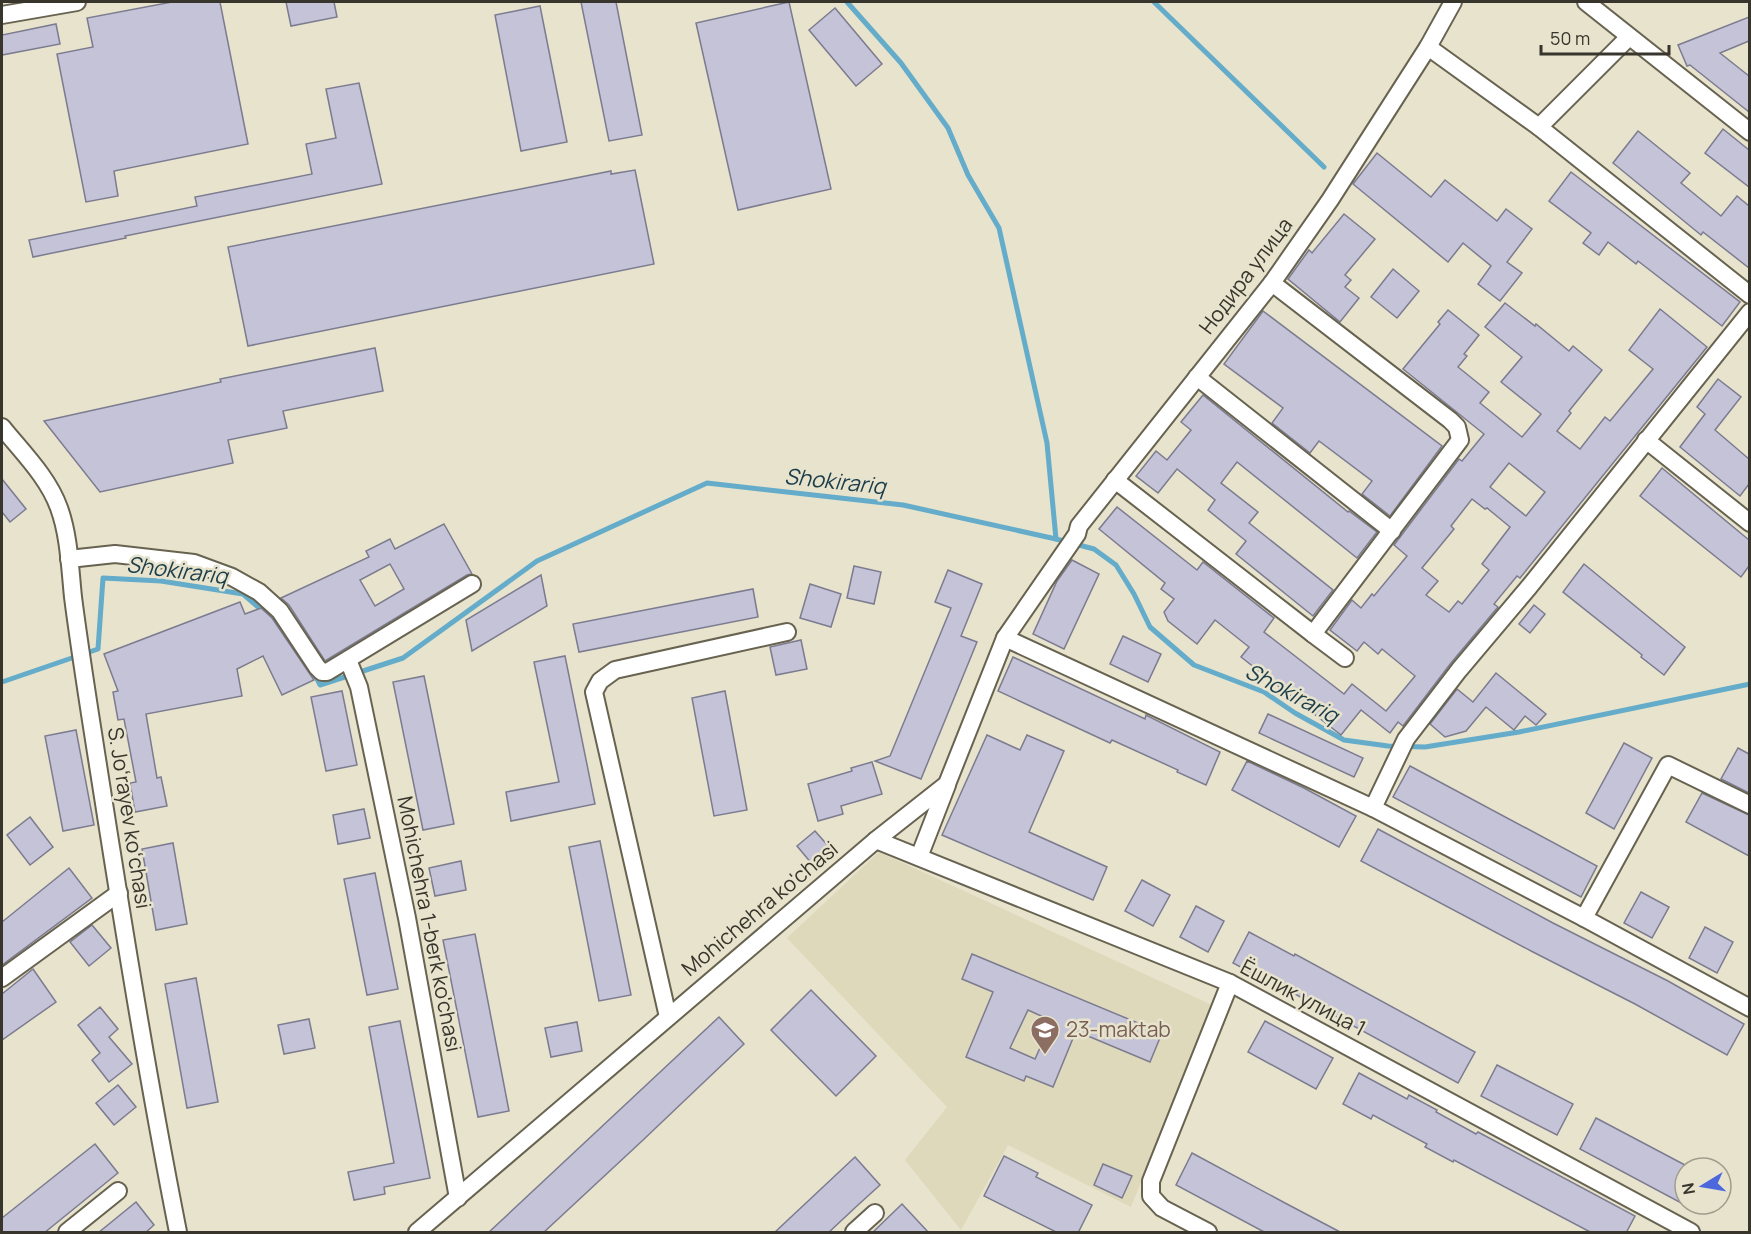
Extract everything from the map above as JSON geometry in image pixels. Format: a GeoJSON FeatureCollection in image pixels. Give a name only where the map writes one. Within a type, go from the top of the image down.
{"type":"FeatureCollection","features":[{"type":"Feature","properties":{"kind":"street"},"geometry":{"type":"LineString","coordinates":[[2,15],[77,2]]}},
{"type":"Feature","properties":{"kind":"street","name":"Нодира улица"},"geometry":{"type":"LineString","coordinates":[[1005,638],[1077,534],[1078,526],[1272,283],[1330,200],[1428,47],[1454,2]]}},
{"type":"Feature","properties":{"kind":"street"},"geometry":{"type":"LineString","coordinates":[[1586,2],[1749,132]]}},
{"type":"Feature","properties":{"kind":"street"},"geometry":{"type":"LineString","coordinates":[[1539,127],[1629,37]]}},
{"type":"Feature","properties":{"kind":"street"},"geometry":{"type":"LineString","coordinates":[[1428,47],[1539,127],[1749,295]]}},
{"type":"Feature","properties":{"kind":"street"},"geometry":{"type":"LineString","coordinates":[[1272,283],[1457,427],[1460,440],[1313,634]]}},
{"type":"Feature","properties":{"kind":"street"},"geometry":{"type":"LineString","coordinates":[[1373,808],[1406,739],[1459,670],[1529,587],[1749,312]]}},
{"type":"Feature","properties":{"kind":"street"},"geometry":{"type":"LineString","coordinates":[[1197,377],[1392,531]]}},
{"type":"Feature","properties":{"kind":"street","name":"S. Joʻrayev koʻchasi"},"geometry":{"type":"LineString","coordinates":[[2,427],[54,494],[60,510],[69,559],[89,711],[178,1233]]}},
{"type":"Feature","properties":{"kind":"street"},"geometry":{"type":"LineString","coordinates":[[1646,440],[1749,523]]}},
{"type":"Feature","properties":{"kind":"street"},"geometry":{"type":"LineString","coordinates":[[1115,480],[1345,658]]}},
{"type":"Feature","properties":{"kind":"street"},"geometry":{"type":"LineString","coordinates":[[69,559],[115,554],[194,563],[232,577],[259,592],[280,611],[322,672],[331,670],[472,584]]}},
{"type":"Feature","properties":{"kind":"street"},"geometry":{"type":"LineString","coordinates":[[668,1017],[594,692],[600,681],[615,670],[787,632]]}},
{"type":"Feature","properties":{"kind":"street"},"geometry":{"type":"LineString","coordinates":[[919,857],[1005,638],[1373,808],[1584,918],[1749,1008]]}},
{"type":"Feature","properties":{"kind":"street","name":"Mohichehra 1-berk ko'chasi"},"geometry":{"type":"LineString","coordinates":[[348,660],[359,687],[402,895],[458,1197]]}},
{"type":"Feature","properties":{"kind":"street"},"geometry":{"type":"LineString","coordinates":[[1584,918],[1668,765],[1749,805]]}},
{"type":"Feature","properties":{"kind":"street","name":"Mohichehra ko'chasi"},"geometry":{"type":"LineString","coordinates":[[417,1233],[876,840],[947,784]]}},
{"type":"Feature","properties":{"kind":"street","name":"Ёшлик улица 1"},"geometry":{"type":"LineString","coordinates":[[876,840],[1230,983],[1691,1233]]}},
{"type":"Feature","properties":{"kind":"street"},"geometry":{"type":"LineString","coordinates":[[2,978],[119,893]]}},
{"type":"Feature","properties":{"kind":"street"},"geometry":{"type":"LineString","coordinates":[[1208,1233],[1162,1208],[1151,1196],[1151,1181],[1230,983]]}},
{"type":"Feature","properties":{"kind":"street"},"geometry":{"type":"LineString","coordinates":[[67,1233],[118,1191]]}},
{"type":"Feature","properties":{"kind":"street"},"geometry":{"type":"LineString","coordinates":[[854,1233],[875,1214]]}},
{"type":"Feature","properties":{"kind":"shaded area","name":"23-maktab"},"geometry":{"type":"Polygon","coordinates":[[[879,852],[1212,1005],[1131,1207],[1008,1145],[961,1230],[905,1160],[947,1107],[787,938],[879,852]]]}},
{"type":"Feature","properties":{"kind":"building"},"geometry":{"type":"Polygon","coordinates":[[[172,2],[220,2],[248,144],[114,171],[118,196],[86,202],[57,54],[93,47],[87,18],[172,2]]]}},
{"type":"Feature","properties":{"kind":"building"},"geometry":{"type":"Polygon","coordinates":[[[286,2],[334,2],[337,17],[291,26],[286,2]]]}},
{"type":"Feature","properties":{"kind":"building"},"geometry":{"type":"Polygon","coordinates":[[[581,2],[616,2],[642,135],[609,141],[581,2]]]}},
{"type":"Feature","properties":{"kind":"building"},"geometry":{"type":"Polygon","coordinates":[[[789,2],[831,189],[738,210],[696,23],[789,2]]]}},
{"type":"Feature","properties":{"kind":"building"},"geometry":{"type":"Polygon","coordinates":[[[540,6],[567,142],[521,151],[495,15],[540,6]]]}},
{"type":"Feature","properties":{"kind":"building"},"geometry":{"type":"Polygon","coordinates":[[[835,8],[882,64],[856,86],[809,30],[835,8]]]}},
{"type":"Feature","properties":{"kind":"building"},"geometry":{"type":"Polygon","coordinates":[[[1749,17],[1749,41],[1720,53],[1749,76],[1749,112],[1690,65],[1687,66],[1678,45],[1749,17]]]}},
{"type":"Feature","properties":{"kind":"building"},"geometry":{"type":"Polygon","coordinates":[[[56,24],[60,44],[2,55],[2,35],[56,24]]]}},
{"type":"Feature","properties":{"kind":"building"},"geometry":{"type":"Polygon","coordinates":[[[359,83],[382,184],[33,257],[29,240],[197,206],[195,197],[312,174],[306,144],[336,138],[326,89],[359,83]]]}},
{"type":"Feature","properties":{"kind":"building"},"geometry":{"type":"Polygon","coordinates":[[[1723,129],[1749,150],[1749,187],[1705,153],[1723,129]]]}},
{"type":"Feature","properties":{"kind":"building"},"geometry":{"type":"Polygon","coordinates":[[[1638,131],[1690,173],[1681,183],[1721,216],[1737,196],[1749,206],[1749,268],[1703,232],[1701,235],[1613,163],[1638,131]]]}},
{"type":"Feature","properties":{"kind":"building"},"geometry":{"type":"Polygon","coordinates":[[[1377,153],[1431,197],[1445,180],[1497,221],[1506,209],[1532,229],[1507,262],[1522,273],[1500,301],[1478,284],[1491,266],[1463,243],[1448,262],[1353,184],[1377,153]]]}},
{"type":"Feature","properties":{"kind":"building"},"geometry":{"type":"Polygon","coordinates":[[[635,170],[654,264],[248,346],[228,247],[611,171],[611,174],[635,170]]]}},
{"type":"Feature","properties":{"kind":"building"},"geometry":{"type":"Polygon","coordinates":[[[1571,172],[1740,302],[1722,326],[1638,261],[1636,264],[1608,242],[1599,255],[1583,243],[1591,233],[1549,201],[1571,172]]]}},
{"type":"Feature","properties":{"kind":"building"},"geometry":{"type":"Polygon","coordinates":[[[1344,214],[1375,239],[1345,275],[1351,280],[1345,287],[1359,298],[1340,322],[1288,279],[1309,250],[1312,253],[1344,214]]]}},
{"type":"Feature","properties":{"kind":"building"},"geometry":{"type":"Polygon","coordinates":[[[1393,269],[1419,291],[1397,318],[1371,297],[1393,269]]]}},
{"type":"Feature","properties":{"kind":"building"},"geometry":{"type":"Polygon","coordinates":[[[1505,303],[1569,351],[1573,346],[1602,370],[1569,411],[1571,413],[1557,431],[1580,449],[1605,417],[1610,421],[1653,369],[1629,350],[1660,309],[1707,347],[1520,578],[1517,576],[1494,604],[1498,607],[1403,726],[1398,722],[1390,733],[1361,710],[1341,735],[1241,657],[1249,647],[1215,620],[1197,644],[1168,621],[1164,612],[1174,599],[1161,589],[1165,583],[1099,529],[1117,507],[1197,570],[1203,562],[1274,618],[1264,632],[1344,694],[1352,684],[1386,711],[1415,676],[1382,649],[1378,654],[1364,642],[1357,651],[1330,630],[1352,600],[1361,608],[1407,556],[1394,545],[1459,459],[1462,461],[1484,434],[1403,369],[1440,324],[1438,322],[1448,310],[1479,335],[1464,354],[1467,356],[1458,367],[1489,392],[1480,403],[1522,437],[1541,414],[1501,382],[1522,357],[1485,327],[1505,303]],[[1509,463],[1490,487],[1526,516],[1545,492],[1509,463]],[[1472,499],[1451,526],[1454,529],[1422,568],[1438,581],[1426,595],[1449,612],[1458,601],[1462,604],[1489,570],[1482,564],[1510,527],[1472,499]]]}},
{"type":"Feature","properties":{"kind":"building"},"geometry":{"type":"Polygon","coordinates":[[[1263,311],[1442,446],[1390,516],[1362,494],[1372,481],[1319,441],[1310,453],[1272,423],[1283,408],[1224,364],[1263,311]]]}},
{"type":"Feature","properties":{"kind":"building"},"geometry":{"type":"Polygon","coordinates":[[[375,348],[383,391],[283,411],[287,428],[228,440],[233,463],[100,492],[44,421],[221,382],[220,379],[375,348]]]}},
{"type":"Feature","properties":{"kind":"building"},"geometry":{"type":"Polygon","coordinates":[[[1718,379],[1741,397],[1715,430],[1749,459],[1749,484],[1740,496],[1680,447],[1705,414],[1697,407],[1718,379]]]}},
{"type":"Feature","properties":{"kind":"building"},"geometry":{"type":"Polygon","coordinates":[[[1203,395],[1348,512],[1377,532],[1357,558],[1237,462],[1221,483],[1258,512],[1249,523],[1333,590],[1313,616],[1236,554],[1246,541],[1208,510],[1215,500],[1177,469],[1158,493],[1136,476],[1156,451],[1167,460],[1191,430],[1181,422],[1203,395]]]}},
{"type":"Feature","properties":{"kind":"building"},"geometry":{"type":"Polygon","coordinates":[[[1662,468],[1749,540],[1749,566],[1741,577],[1640,496],[1662,468]]]}},
{"type":"Feature","properties":{"kind":"building"},"geometry":{"type":"Polygon","coordinates":[[[2,479],[26,509],[10,522],[2,512],[2,479]]]}},
{"type":"Feature","properties":{"kind":"building"},"geometry":{"type":"Polygon","coordinates":[[[444,524],[472,574],[325,661],[289,605],[281,598],[369,557],[366,551],[390,539],[395,549],[444,524]],[[390,564],[360,580],[375,606],[404,589],[390,564]]]}},
{"type":"Feature","properties":{"kind":"building"},"geometry":{"type":"Polygon","coordinates":[[[1072,560],[1099,574],[1064,649],[1033,634],[1057,581],[1072,560]]]}},
{"type":"Feature","properties":{"kind":"building"},"geometry":{"type":"Polygon","coordinates":[[[1584,564],[1685,647],[1664,675],[1563,592],[1584,564]]]}},
{"type":"Feature","properties":{"kind":"building"},"geometry":{"type":"Polygon","coordinates":[[[854,566],[881,572],[874,604],[847,598],[854,566]]]}},
{"type":"Feature","properties":{"kind":"building"},"geometry":{"type":"Polygon","coordinates":[[[948,570],[982,584],[961,636],[977,642],[921,779],[875,761],[890,756],[951,608],[935,602],[948,570]]]}},
{"type":"Feature","properties":{"kind":"building"},"geometry":{"type":"Polygon","coordinates":[[[541,575],[547,606],[472,651],[466,620],[541,575]]]}},
{"type":"Feature","properties":{"kind":"building"},"geometry":{"type":"Polygon","coordinates":[[[810,584],[841,594],[831,627],[800,618],[810,584]]]}},
{"type":"Feature","properties":{"kind":"building"},"geometry":{"type":"Polygon","coordinates":[[[753,589],[758,617],[579,652],[573,624],[753,589]]]}},
{"type":"Feature","properties":{"kind":"building"},"geometry":{"type":"Polygon","coordinates":[[[240,602],[245,614],[261,608],[272,618],[314,680],[282,695],[263,656],[237,669],[242,696],[146,714],[157,778],[161,777],[167,806],[135,812],[130,783],[136,782],[124,719],[118,720],[113,692],[118,691],[104,654],[240,602]]]}},
{"type":"Feature","properties":{"kind":"building"},"geometry":{"type":"Polygon","coordinates":[[[1534,605],[1545,614],[1530,633],[1519,624],[1534,605]]]}},
{"type":"Feature","properties":{"kind":"building"},"geometry":{"type":"Polygon","coordinates":[[[1123,636],[1161,654],[1148,682],[1110,664],[1123,636]]]}},
{"type":"Feature","properties":{"kind":"building"},"geometry":{"type":"Polygon","coordinates":[[[801,640],[807,669],[776,675],[770,647],[801,640]]]}},
{"type":"Feature","properties":{"kind":"building"},"geometry":{"type":"Polygon","coordinates":[[[565,656],[595,804],[511,821],[506,792],[559,782],[534,662],[565,656]]]}},
{"type":"Feature","properties":{"kind":"building"},"geometry":{"type":"Polygon","coordinates":[[[1013,657],[1145,719],[1146,715],[1220,752],[1206,785],[1112,740],[1110,743],[998,691],[1013,657]]]}},
{"type":"Feature","properties":{"kind":"building"},"geometry":{"type":"Polygon","coordinates":[[[1496,673],[1546,714],[1536,725],[1525,716],[1514,730],[1486,707],[1466,731],[1445,737],[1430,724],[1457,689],[1473,702],[1496,673]]]}},
{"type":"Feature","properties":{"kind":"building"},"geometry":{"type":"Polygon","coordinates":[[[424,676],[454,824],[423,830],[393,682],[424,676]]]}},
{"type":"Feature","properties":{"kind":"building"},"geometry":{"type":"Polygon","coordinates":[[[342,691],[357,765],[326,771],[311,697],[342,691]]]}},
{"type":"Feature","properties":{"kind":"building"},"geometry":{"type":"Polygon","coordinates":[[[725,691],[747,810],[714,816],[692,698],[725,691]]]}},
{"type":"Feature","properties":{"kind":"building"},"geometry":{"type":"Polygon","coordinates":[[[1268,714],[1363,758],[1354,777],[1259,733],[1268,714]]]}},
{"type":"Feature","properties":{"kind":"building"},"geometry":{"type":"Polygon","coordinates":[[[76,730],[94,825],[63,831],[45,736],[76,730]]]}},
{"type":"Feature","properties":{"kind":"building"},"geometry":{"type":"Polygon","coordinates":[[[987,735],[1020,750],[1027,735],[1064,751],[1029,832],[1107,867],[1093,900],[942,835],[987,735]]]}},
{"type":"Feature","properties":{"kind":"building"},"geometry":{"type":"Polygon","coordinates":[[[1624,743],[1652,758],[1614,829],[1586,813],[1624,743]]]}},
{"type":"Feature","properties":{"kind":"building"},"geometry":{"type":"Polygon","coordinates":[[[1738,748],[1749,754],[1749,793],[1721,779],[1738,748]]]}},
{"type":"Feature","properties":{"kind":"building"},"geometry":{"type":"Polygon","coordinates":[[[1247,761],[1356,816],[1339,847],[1232,790],[1247,761]]]}},
{"type":"Feature","properties":{"kind":"building"},"geometry":{"type":"Polygon","coordinates":[[[872,762],[882,794],[841,806],[843,814],[818,821],[808,784],[852,771],[851,768],[872,762]]]}},
{"type":"Feature","properties":{"kind":"building"},"geometry":{"type":"Polygon","coordinates":[[[1410,766],[1597,866],[1581,897],[1393,797],[1410,766]]]}},
{"type":"Feature","properties":{"kind":"building"},"geometry":{"type":"Polygon","coordinates":[[[1702,793],[1749,815],[1749,856],[1686,822],[1702,793]]]}},
{"type":"Feature","properties":{"kind":"building"},"geometry":{"type":"Polygon","coordinates":[[[364,809],[370,838],[338,844],[333,815],[364,809]]]}},
{"type":"Feature","properties":{"kind":"building"},"geometry":{"type":"Polygon","coordinates":[[[30,817],[53,847],[30,865],[7,835],[30,817]]]}},
{"type":"Feature","properties":{"kind":"building"},"geometry":{"type":"Polygon","coordinates":[[[1378,829],[1553,923],[1668,981],[1744,1024],[1727,1055],[1635,1004],[1361,861],[1378,829]]]}},
{"type":"Feature","properties":{"kind":"building"},"geometry":{"type":"Polygon","coordinates":[[[815,831],[830,848],[812,864],[797,846],[815,831]]]}},
{"type":"Feature","properties":{"kind":"building"},"geometry":{"type":"Polygon","coordinates":[[[600,841],[631,995],[599,1001],[569,847],[600,841]]]}},
{"type":"Feature","properties":{"kind":"building"},"geometry":{"type":"Polygon","coordinates":[[[173,843],[187,924],[156,930],[142,849],[173,843]]]}},
{"type":"Feature","properties":{"kind":"building"},"geometry":{"type":"Polygon","coordinates":[[[461,861],[466,890],[435,896],[429,868],[461,861]]]}},
{"type":"Feature","properties":{"kind":"building"},"geometry":{"type":"Polygon","coordinates":[[[69,868],[92,898],[2,965],[2,922],[69,868]]]}},
{"type":"Feature","properties":{"kind":"building"},"geometry":{"type":"Polygon","coordinates":[[[375,873],[398,989],[367,995],[344,879],[375,873]]]}},
{"type":"Feature","properties":{"kind":"building"},"geometry":{"type":"Polygon","coordinates":[[[1142,880],[1170,895],[1153,926],[1125,911],[1142,880]]]}},
{"type":"Feature","properties":{"kind":"building"},"geometry":{"type":"Polygon","coordinates":[[[1641,892],[1669,907],[1652,938],[1624,923],[1641,892]]]}},
{"type":"Feature","properties":{"kind":"building"},"geometry":{"type":"Polygon","coordinates":[[[1196,906],[1224,921],[1208,952],[1180,937],[1196,906]]]}},
{"type":"Feature","properties":{"kind":"building"},"geometry":{"type":"Polygon","coordinates":[[[92,925],[111,948],[89,966],[70,942],[92,925]]]}},
{"type":"Feature","properties":{"kind":"building"},"geometry":{"type":"Polygon","coordinates":[[[1705,927],[1733,942],[1717,973],[1689,958],[1705,927]]]}},
{"type":"Feature","properties":{"kind":"building"},"geometry":{"type":"Polygon","coordinates":[[[1249,932],[1294,956],[1295,954],[1475,1052],[1458,1083],[1262,976],[1261,978],[1233,963],[1249,932]]]}},
{"type":"Feature","properties":{"kind":"building"},"geometry":{"type":"Polygon","coordinates":[[[475,934],[509,1111],[478,1117],[443,940],[475,934]]]}},
{"type":"Feature","properties":{"kind":"building"},"geometry":{"type":"Polygon","coordinates":[[[972,954],[1162,1033],[1150,1062],[1076,1031],[1053,1087],[1026,1076],[1024,1081],[966,1057],[993,992],[962,979],[972,954]],[[1028,1010],[1010,1048],[1035,1059],[1052,1021],[1028,1010]]]}},
{"type":"Feature","properties":{"kind":"building"},"geometry":{"type":"Polygon","coordinates":[[[33,969],[56,1002],[2,1040],[2,994],[33,969]]]}},
{"type":"Feature","properties":{"kind":"building"},"geometry":{"type":"Polygon","coordinates":[[[196,978],[218,1102],[187,1108],[165,984],[196,978]]]}},
{"type":"Feature","properties":{"kind":"building"},"geometry":{"type":"Polygon","coordinates":[[[811,990],[876,1056],[836,1096],[771,1030],[811,990]]]}},
{"type":"Feature","properties":{"kind":"building"},"geometry":{"type":"Polygon","coordinates":[[[100,1007],[118,1029],[109,1037],[132,1064],[109,1082],[92,1060],[100,1053],[78,1025],[100,1007]]]}},
{"type":"Feature","properties":{"kind":"building"},"geometry":{"type":"Polygon","coordinates":[[[719,1017],[744,1044],[642,1141],[543,1233],[488,1233],[719,1017]]]}},
{"type":"Feature","properties":{"kind":"building"},"geometry":{"type":"Polygon","coordinates":[[[309,1019],[315,1048],[284,1054],[278,1025],[309,1019]]]}},
{"type":"Feature","properties":{"kind":"building"},"geometry":{"type":"Polygon","coordinates":[[[400,1021],[430,1178],[384,1187],[385,1194],[354,1200],[348,1172],[394,1163],[369,1027],[400,1021]]]}},
{"type":"Feature","properties":{"kind":"building"},"geometry":{"type":"Polygon","coordinates":[[[1265,1021],[1333,1058],[1316,1089],[1248,1052],[1265,1021]]]}},
{"type":"Feature","properties":{"kind":"building"},"geometry":{"type":"Polygon","coordinates":[[[577,1022],[582,1051],[551,1057],[545,1028],[577,1022]]]}},
{"type":"Feature","properties":{"kind":"building"},"geometry":{"type":"Polygon","coordinates":[[[1497,1065],[1573,1104],[1557,1135],[1481,1096],[1497,1065]]]}},
{"type":"Feature","properties":{"kind":"building"},"geometry":{"type":"Polygon","coordinates":[[[1359,1073],[1407,1099],[1409,1095],[1476,1134],[1478,1132],[1635,1216],[1626,1233],[1592,1233],[1425,1147],[1427,1144],[1373,1115],[1371,1119],[1343,1104],[1359,1073]]]}},
{"type":"Feature","properties":{"kind":"building"},"geometry":{"type":"Polygon","coordinates":[[[118,1085],[136,1107],[114,1125],[96,1103],[118,1085]]]}},
{"type":"Feature","properties":{"kind":"building"},"geometry":{"type":"Polygon","coordinates":[[[1596,1118],[1673,1159],[1673,1199],[1580,1149],[1596,1118]]]}},
{"type":"Feature","properties":{"kind":"building"},"geometry":{"type":"Polygon","coordinates":[[[95,1144],[118,1173],[44,1233],[2,1233],[2,1218],[95,1144]]]}},
{"type":"Feature","properties":{"kind":"building"},"geometry":{"type":"Polygon","coordinates":[[[1192,1153],[1342,1233],[1266,1233],[1176,1185],[1192,1153]]]}},
{"type":"Feature","properties":{"kind":"building"},"geometry":{"type":"Polygon","coordinates":[[[1004,1156],[1038,1173],[1036,1177],[1092,1205],[1078,1233],[1058,1233],[984,1196],[1004,1156]]]}},
{"type":"Feature","properties":{"kind":"building"},"geometry":{"type":"Polygon","coordinates":[[[855,1157],[880,1185],[828,1233],[774,1233],[855,1157]]]}},
{"type":"Feature","properties":{"kind":"building"},"geometry":{"type":"Polygon","coordinates":[[[1103,1164],[1132,1176],[1122,1198],[1094,1185],[1103,1164]]]}},
{"type":"Feature","properties":{"kind":"building"},"geometry":{"type":"Polygon","coordinates":[[[136,1202],[154,1225],[145,1233],[98,1233],[136,1202]]]}},
{"type":"Feature","properties":{"kind":"building"},"geometry":{"type":"Polygon","coordinates":[[[902,1204],[929,1233],[872,1233],[902,1204]]]}},
{"type":"Feature","properties":{"kind":"waterway"},"geometry":{"type":"LineString","coordinates":[[847,2],[901,63],[948,128],[968,175],[999,228],[1047,443],[1056,539]]}},
{"type":"Feature","properties":{"kind":"waterway"},"geometry":{"type":"LineString","coordinates":[[1154,2],[1324,167]]}},
{"type":"Feature","properties":{"kind":"waterway","name":"Shokirariq"},"geometry":{"type":"LineString","coordinates":[[314,673],[320,685],[403,658],[537,561],[707,483],[903,505],[1094,549],[1116,565],[1134,594],[1150,627],[1194,665],[1264,692],[1295,713],[1344,740],[1388,746],[1425,747],[1519,732],[1750,684]]}},
{"type":"Feature","properties":{"kind":"waterway","name":"Shokirariq"},"geometry":{"type":"LineString","coordinates":[[2,682],[98,649],[103,578],[161,581],[243,594],[265,613]]}},
{"type":"Feature","properties":{"kind":"waterway","name":"Shokirariq"},"geometry":{"type":"LineString","coordinates":[[272,620],[287,633]]}},
{"type":"Feature","properties":{"kind":"place","name":"23-maktab"},"geometry":{"type":"Point","coordinates":[1045,1056]}}]}
